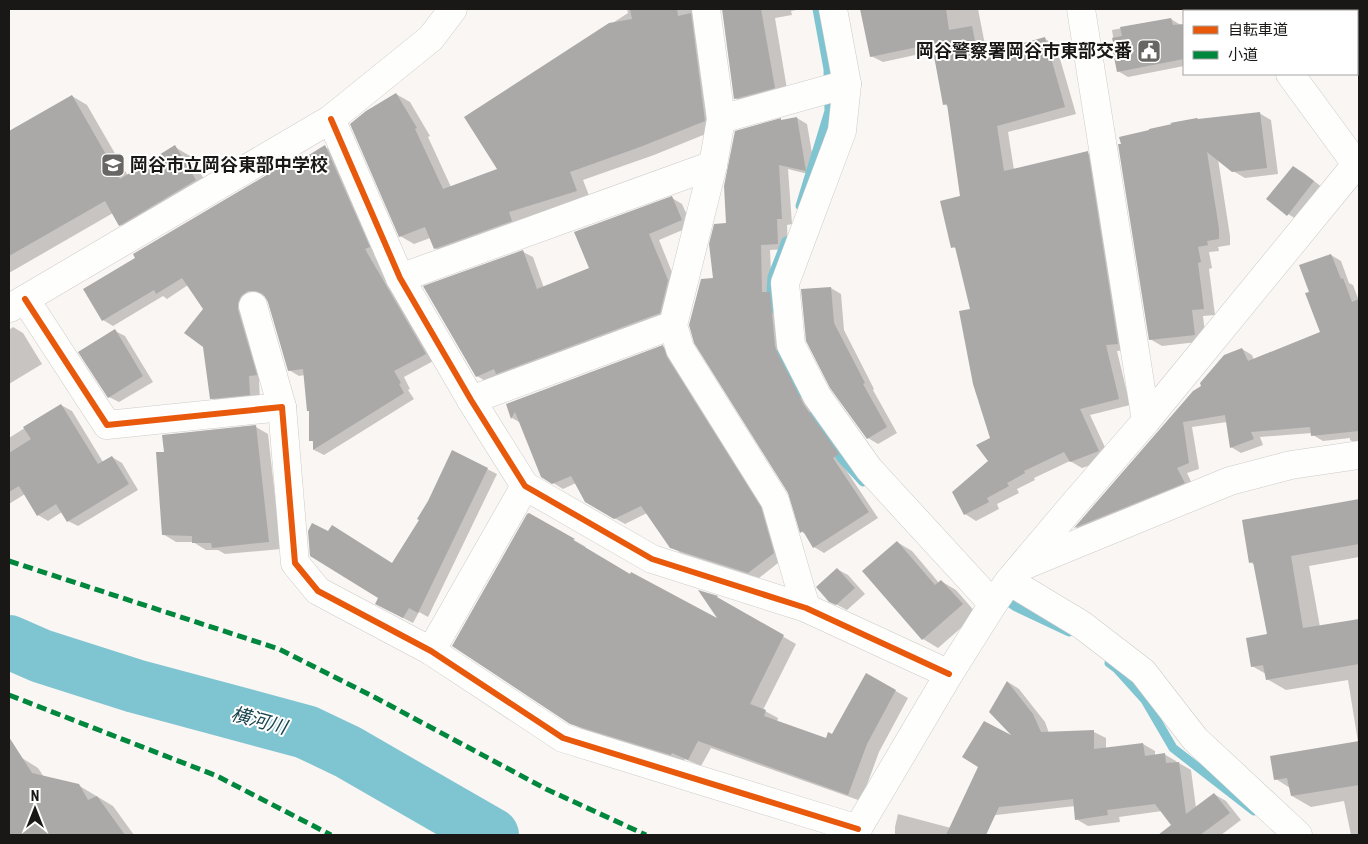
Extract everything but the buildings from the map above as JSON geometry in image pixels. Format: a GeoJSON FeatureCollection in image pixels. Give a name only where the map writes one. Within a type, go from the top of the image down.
{"type":"FeatureCollection","features":[{"type":"Feature","properties":{"kind":"street"},"geometry":{"type":"LineString","coordinates":[[282,407],[107,425],[17,304],[331,119],[431,38],[453,9]]}},
{"type":"Feature","properties":{"kind":"street"},"geometry":{"type":"LineString","coordinates":[[706,9],[721,119],[713,165],[673,325],[680,349],[775,501],[806,608]]}},
{"type":"Feature","properties":{"kind":"street"},"geometry":{"type":"LineString","coordinates":[[833,9],[847,84],[842,131],[785,283],[791,345],[817,396],[869,469],[993,604]]}},
{"type":"Feature","properties":{"kind":"street"},"geometry":{"type":"LineString","coordinates":[[1082,9],[1146,421]]}},
{"type":"Feature","properties":{"kind":"street"},"geometry":{"type":"LineString","coordinates":[[253,306],[282,407],[295,563],[318,591],[430,651],[563,738],[856,832],[949,674],[993,604],[1015,574],[1146,421],[1358,164],[1291,75]]}},
{"type":"Feature","properties":{"kind":"street"},"geometry":{"type":"LineString","coordinates":[[721,119],[847,84]]}},
{"type":"Feature","properties":{"kind":"street"},"geometry":{"type":"LineString","coordinates":[[331,119],[400,278],[471,400],[525,486],[652,559],[806,608],[949,674]]}},
{"type":"Feature","properties":{"kind":"street"},"geometry":{"type":"LineString","coordinates":[[400,278],[713,165]]}},
{"type":"Feature","properties":{"kind":"street"},"geometry":{"type":"LineString","coordinates":[[471,400],[673,325]]}},
{"type":"Feature","properties":{"kind":"street"},"geometry":{"type":"LineString","coordinates":[[1015,574],[1230,481],[1291,465],[1359,455]]}},
{"type":"Feature","properties":{"kind":"street"},"geometry":{"type":"LineString","coordinates":[[430,651],[525,486]]}},
{"type":"Feature","properties":{"kind":"street"},"geometry":{"type":"LineString","coordinates":[[1015,574],[1143,672],[1195,739],[1298,835]]}},
{"type":"Feature","properties":{"kind":"waterway"},"geometry":{"type":"LineString","coordinates":[[800,206],[829,111],[828,69],[817,9]]}},
{"type":"Feature","properties":{"kind":"waterway"},"geometry":{"type":"LineString","coordinates":[[770,310],[772,277],[786,241]]}},
{"type":"Feature","properties":{"kind":"waterway"},"geometry":{"type":"LineString","coordinates":[[777,355],[801,393]]}},
{"type":"Feature","properties":{"kind":"waterway"},"geometry":{"type":"LineString","coordinates":[[814,414],[841,458],[863,482]]}},
{"type":"Feature","properties":{"kind":"waterway"},"geometry":{"type":"LineString","coordinates":[[1001,597],[1016,607],[1069,632]]}},
{"type":"Feature","properties":{"kind":"waterway","name":"横河川"},"geometry":{"type":"LineString","coordinates":[[9,642],[41,656],[135,686],[306,732],[348,752],[492,835]]}},
{"type":"Feature","properties":{"kind":"waterway"},"geometry":{"type":"LineString","coordinates":[[1109,663],[1117,669],[1145,700],[1173,748],[1254,811]]}},
{"type":"Feature","properties":{"kind":"marked path"},"geometry":{"type":"LineString","coordinates":[[9,561],[279,649],[376,698],[546,789],[646,835]]}},
{"type":"Feature","properties":{"kind":"marked path"},"geometry":{"type":"LineString","coordinates":[[9,695],[217,776],[331,835]]}},
{"type":"Feature","properties":{"kind":"cycle path"},"geometry":{"type":"LineString","coordinates":[[331,119],[400,278],[471,400],[525,486],[652,559],[806,608],[949,674]]}},
{"type":"Feature","properties":{"kind":"cycle path"},"geometry":{"type":"LineString","coordinates":[[25,299],[107,425],[282,407],[295,563],[318,591],[431,651],[563,738],[858,829]]}},
{"type":"Feature","properties":{"kind":"place","name":"岡谷警察署岡谷市東部交番"},"geometry":{"type":"Point","coordinates":[1149,51]}},
{"type":"Feature","properties":{"kind":"place","name":"岡谷市立岡谷東部中学校"},"geometry":{"type":"Point","coordinates":[113,165]}}]}
